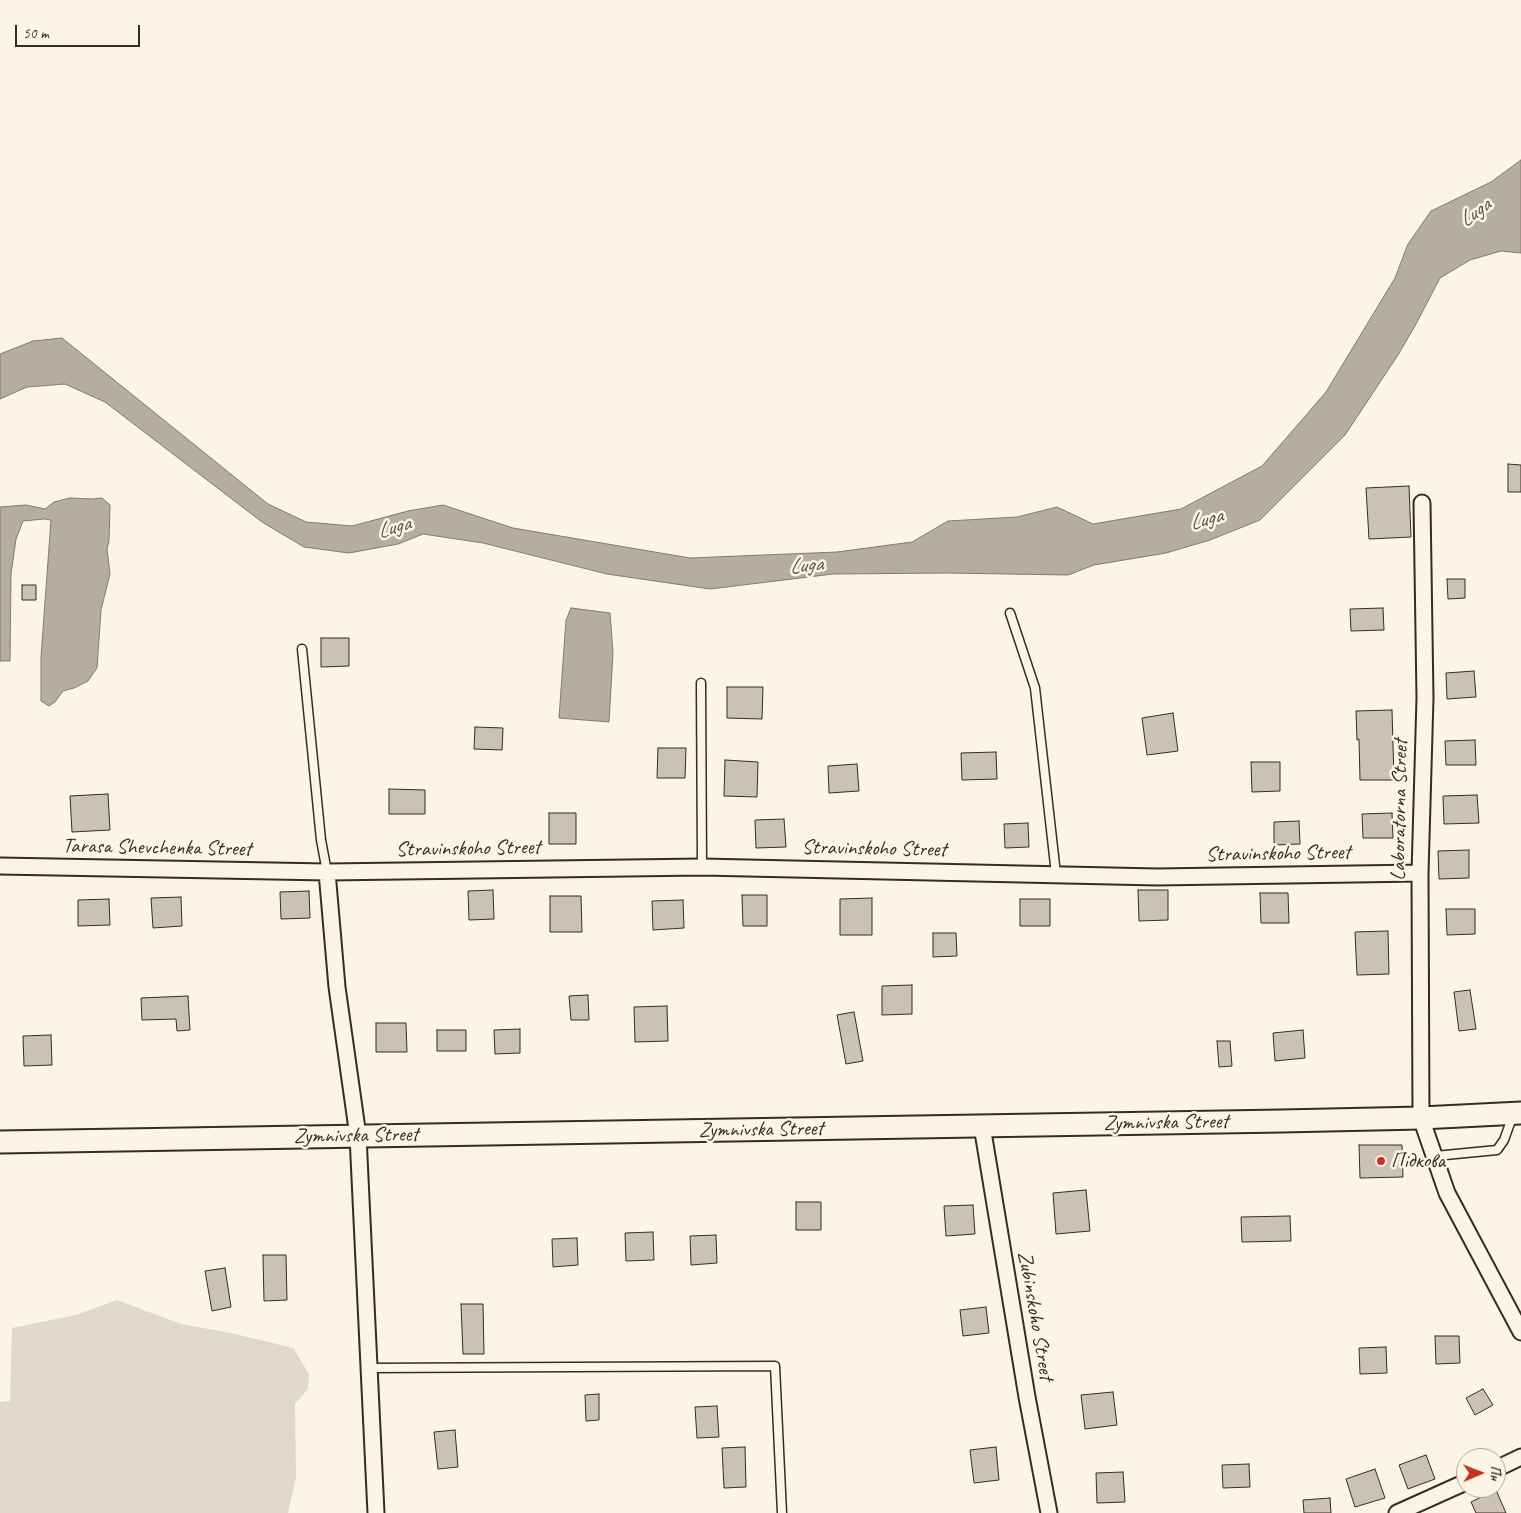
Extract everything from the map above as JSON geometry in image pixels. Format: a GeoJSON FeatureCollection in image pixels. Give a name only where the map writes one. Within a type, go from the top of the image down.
{"type":"FeatureCollection","features":[{"type":"Feature","properties":{"kind":"main road","name":"Zymnivska Street"},"geometry":{"type":"LineString","coordinates":[[0,1142],[1421,1118],[1517,1113]]}},
{"type":"Feature","properties":{"kind":"street","name":"Laboratorna Street"},"geometry":{"type":"LineString","coordinates":[[1422,502],[1425,698],[1420,873],[1421,1118],[1447,1193],[1521,1332]]}},
{"type":"Feature","properties":{"kind":"street","name":"Tarasa Shevchenka Street"},"geometry":{"type":"LineString","coordinates":[[0,866],[320,872]]}},
{"type":"Feature","properties":{"kind":"street","name":"Stravinskoho Street"},"geometry":{"type":"LineString","coordinates":[[320,872],[702,866],[1156,877],[1420,873]]}},
{"type":"Feature","properties":{"kind":"street"},"geometry":{"type":"LineString","coordinates":[[320,872],[358,1136],[376,1513]]}},
{"type":"Feature","properties":{"kind":"street","name":"Zubinskoho Street"},"geometry":{"type":"LineString","coordinates":[[982,1126],[1027,1397],[1049,1513]]}},
{"type":"Feature","properties":{"kind":"street"},"geometry":{"type":"LineString","coordinates":[[1506,1464],[1521,1457]]}},
{"type":"Feature","properties":{"kind":"street"},"geometry":{"type":"LineString","coordinates":[[1397,1513],[1456,1486]]}},
{"type":"Feature","properties":{"kind":"lane"},"geometry":{"type":"LineString","coordinates":[[1010,613],[1035,688],[1056,874]]}},
{"type":"Feature","properties":{"kind":"lane"},"geometry":{"type":"LineString","coordinates":[[302,649],[322,840],[320,872]]}},
{"type":"Feature","properties":{"kind":"lane"},"geometry":{"type":"LineString","coordinates":[[701,683],[702,866]]}},
{"type":"Feature","properties":{"kind":"lane"},"geometry":{"type":"LineString","coordinates":[[1435,1156],[1497,1150],[1517,1113]]}},
{"type":"Feature","properties":{"kind":"lane"},"geometry":{"type":"LineString","coordinates":[[368,1368],[775,1366],[782,1513]]}},
{"type":"Feature","properties":{"kind":"shaded area"},"geometry":{"type":"Polygon","coordinates":[[[117,1300],[181,1324],[231,1333],[293,1348],[309,1374],[308,1389],[295,1404],[296,1477],[288,1513],[0,1513],[0,1402],[10,1401],[12,1328],[76,1315],[117,1300]]]}},
{"type":"Feature","properties":{"kind":"water","name":"Luga"},"geometry":{"type":"Polygon","coordinates":[[[1521,160],[1521,253],[1501,251],[1470,260],[1440,278],[1398,355],[1345,435],[1260,520],[1210,540],[1166,553],[1094,565],[1068,575],[833,574],[710,589],[607,574],[483,543],[423,534],[398,544],[349,553],[304,547],[262,522],[105,402],[65,384],[27,387],[0,399],[0,354],[33,341],[62,338],[268,504],[306,522],[352,526],[408,511],[443,505],[513,528],[690,558],[837,552],[912,542],[948,521],[1017,517],[1057,507],[1093,524],[1181,509],[1262,466],[1326,392],[1395,278],[1408,244],[1431,211],[1491,182],[1521,160]]]}},
{"type":"Feature","properties":{"kind":"water"},"geometry":{"type":"Polygon","coordinates":[[[70,498],[102,498],[110,505],[107,549],[110,574],[101,610],[97,668],[88,681],[63,691],[55,702],[49,706],[41,701],[41,657],[51,520],[23,521],[16,539],[11,574],[10,661],[0,661],[0,507],[26,505],[45,509],[54,502],[70,498]]]}},
{"type":"Feature","properties":{"kind":"water"},"geometry":{"type":"Polygon","coordinates":[[[571,608],[610,613],[613,653],[609,722],[559,718],[566,620],[571,608]]]}},
{"type":"Feature","properties":{"kind":"building"},"geometry":{"type":"Polygon","coordinates":[[[1508,464],[1521,465],[1521,492],[1508,492],[1508,464]]]}},
{"type":"Feature","properties":{"kind":"building"},"geometry":{"type":"Polygon","coordinates":[[[1409,486],[1411,537],[1369,539],[1366,488],[1409,486]]]}},
{"type":"Feature","properties":{"kind":"building"},"geometry":{"type":"Polygon","coordinates":[[[1447,579],[1465,579],[1465,598],[1448,599],[1447,579]]]}},
{"type":"Feature","properties":{"kind":"building"},"geometry":{"type":"Polygon","coordinates":[[[22,585],[36,585],[36,600],[22,600],[22,585]]]}},
{"type":"Feature","properties":{"kind":"building"},"geometry":{"type":"Polygon","coordinates":[[[1383,608],[1384,630],[1351,631],[1350,609],[1383,608]]]}},
{"type":"Feature","properties":{"kind":"building"},"geometry":{"type":"Polygon","coordinates":[[[321,638],[349,638],[349,666],[321,667],[321,638]]]}},
{"type":"Feature","properties":{"kind":"building"},"geometry":{"type":"Polygon","coordinates":[[[1474,671],[1476,697],[1447,699],[1446,673],[1474,671]]]}},
{"type":"Feature","properties":{"kind":"building"},"geometry":{"type":"Polygon","coordinates":[[[727,687],[763,687],[762,719],[727,718],[727,687]]]}},
{"type":"Feature","properties":{"kind":"building"},"geometry":{"type":"Polygon","coordinates":[[[1392,710],[1394,780],[1360,780],[1356,711],[1392,710]]]}},
{"type":"Feature","properties":{"kind":"building"},"geometry":{"type":"Polygon","coordinates":[[[1173,713],[1178,751],[1147,755],[1142,718],[1173,713]]]}},
{"type":"Feature","properties":{"kind":"building"},"geometry":{"type":"Polygon","coordinates":[[[475,727],[503,728],[502,750],[474,749],[475,727]]]}},
{"type":"Feature","properties":{"kind":"building"},"geometry":{"type":"Polygon","coordinates":[[[1475,740],[1476,765],[1446,765],[1445,741],[1475,740]]]}},
{"type":"Feature","properties":{"kind":"building"},"geometry":{"type":"Polygon","coordinates":[[[658,748],[686,748],[685,778],[657,778],[658,748]]]}},
{"type":"Feature","properties":{"kind":"building"},"geometry":{"type":"Polygon","coordinates":[[[996,752],[997,779],[962,780],[961,753],[996,752]]]}},
{"type":"Feature","properties":{"kind":"building"},"geometry":{"type":"Polygon","coordinates":[[[725,760],[758,762],[757,797],[724,796],[725,760]]]}},
{"type":"Feature","properties":{"kind":"building"},"geometry":{"type":"Polygon","coordinates":[[[1251,762],[1280,762],[1280,791],[1252,792],[1251,762]]]}},
{"type":"Feature","properties":{"kind":"building"},"geometry":{"type":"Polygon","coordinates":[[[857,764],[859,791],[829,793],[828,766],[857,764]]]}},
{"type":"Feature","properties":{"kind":"building"},"geometry":{"type":"Polygon","coordinates":[[[389,789],[425,790],[425,814],[389,814],[389,789]]]}},
{"type":"Feature","properties":{"kind":"building"},"geometry":{"type":"Polygon","coordinates":[[[108,794],[110,830],[72,832],[70,796],[108,794]]]}},
{"type":"Feature","properties":{"kind":"building"},"geometry":{"type":"Polygon","coordinates":[[[1477,795],[1479,823],[1444,824],[1443,796],[1477,795]]]}},
{"type":"Feature","properties":{"kind":"building"},"geometry":{"type":"Polygon","coordinates":[[[549,813],[576,813],[576,844],[549,844],[549,813]]]}},
{"type":"Feature","properties":{"kind":"building"},"geometry":{"type":"Polygon","coordinates":[[[1392,813],[1393,838],[1363,838],[1362,814],[1392,813]]]}},
{"type":"Feature","properties":{"kind":"building"},"geometry":{"type":"Polygon","coordinates":[[[784,819],[786,847],[756,848],[755,820],[784,819]]]}},
{"type":"Feature","properties":{"kind":"building"},"geometry":{"type":"Polygon","coordinates":[[[1299,821],[1300,844],[1274,845],[1274,822],[1299,821]]]}},
{"type":"Feature","properties":{"kind":"building"},"geometry":{"type":"Polygon","coordinates":[[[1028,823],[1029,847],[1005,848],[1004,824],[1028,823]]]}},
{"type":"Feature","properties":{"kind":"building"},"geometry":{"type":"Polygon","coordinates":[[[1469,850],[1469,878],[1439,879],[1438,851],[1469,850]]]}},
{"type":"Feature","properties":{"kind":"building"},"geometry":{"type":"Polygon","coordinates":[[[493,890],[494,919],[469,920],[468,891],[493,890]]]}},
{"type":"Feature","properties":{"kind":"building"},"geometry":{"type":"Polygon","coordinates":[[[1138,890],[1168,890],[1168,920],[1139,921],[1138,890]]]}},
{"type":"Feature","properties":{"kind":"building"},"geometry":{"type":"Polygon","coordinates":[[[309,891],[310,918],[281,919],[280,892],[309,891]]]}},
{"type":"Feature","properties":{"kind":"building"},"geometry":{"type":"Polygon","coordinates":[[[1260,893],[1288,893],[1289,923],[1261,923],[1260,893]]]}},
{"type":"Feature","properties":{"kind":"building"},"geometry":{"type":"Polygon","coordinates":[[[742,895],[767,895],[767,926],[743,926],[742,895]]]}},
{"type":"Feature","properties":{"kind":"building"},"geometry":{"type":"Polygon","coordinates":[[[550,896],[581,896],[582,932],[550,932],[550,896]]]}},
{"type":"Feature","properties":{"kind":"building"},"geometry":{"type":"Polygon","coordinates":[[[181,897],[182,926],[153,928],[151,898],[181,897]]]}},
{"type":"Feature","properties":{"kind":"building"},"geometry":{"type":"Polygon","coordinates":[[[872,898],[872,935],[840,935],[840,899],[872,898]]]}},
{"type":"Feature","properties":{"kind":"building"},"geometry":{"type":"Polygon","coordinates":[[[109,899],[110,925],[78,926],[78,900],[109,899]]]}},
{"type":"Feature","properties":{"kind":"building"},"geometry":{"type":"Polygon","coordinates":[[[1020,899],[1050,899],[1050,926],[1020,926],[1020,899]]]}},
{"type":"Feature","properties":{"kind":"building"},"geometry":{"type":"Polygon","coordinates":[[[683,900],[684,928],[653,930],[652,901],[683,900]]]}},
{"type":"Feature","properties":{"kind":"building"},"geometry":{"type":"Polygon","coordinates":[[[1446,909],[1475,909],[1475,934],[1447,935],[1446,909]]]}},
{"type":"Feature","properties":{"kind":"building"},"geometry":{"type":"Polygon","coordinates":[[[1388,931],[1389,974],[1357,975],[1355,932],[1388,931]]]}},
{"type":"Feature","properties":{"kind":"building"},"geometry":{"type":"Polygon","coordinates":[[[933,933],[956,933],[957,956],[933,957],[933,933]]]}},
{"type":"Feature","properties":{"kind":"building"},"geometry":{"type":"Polygon","coordinates":[[[912,985],[912,1014],[882,1015],[882,986],[912,985]]]}},
{"type":"Feature","properties":{"kind":"building"},"geometry":{"type":"Polygon","coordinates":[[[1470,990],[1476,1029],[1459,1031],[1454,992],[1470,990]]]}},
{"type":"Feature","properties":{"kind":"building"},"geometry":{"type":"Polygon","coordinates":[[[588,995],[589,1020],[571,1020],[569,996],[588,995]]]}},
{"type":"Feature","properties":{"kind":"building"},"geometry":{"type":"Polygon","coordinates":[[[188,996],[190,1030],[177,1031],[176,1019],[142,1020],[141,998],[188,996]]]}},
{"type":"Feature","properties":{"kind":"building"},"geometry":{"type":"Polygon","coordinates":[[[667,1006],[668,1041],[635,1042],[634,1007],[667,1006]]]}},
{"type":"Feature","properties":{"kind":"building"},"geometry":{"type":"Polygon","coordinates":[[[854,1012],[863,1061],[846,1064],[837,1015],[854,1012]]]}},
{"type":"Feature","properties":{"kind":"building"},"geometry":{"type":"Polygon","coordinates":[[[376,1023],[406,1023],[407,1052],[376,1052],[376,1023]]]}},
{"type":"Feature","properties":{"kind":"building"},"geometry":{"type":"Polygon","coordinates":[[[520,1029],[520,1053],[495,1054],[494,1030],[520,1029]]]}},
{"type":"Feature","properties":{"kind":"building"},"geometry":{"type":"Polygon","coordinates":[[[437,1030],[466,1030],[466,1051],[437,1051],[437,1030]]]}},
{"type":"Feature","properties":{"kind":"building"},"geometry":{"type":"Polygon","coordinates":[[[1303,1030],[1305,1058],[1275,1061],[1273,1033],[1303,1030]]]}},
{"type":"Feature","properties":{"kind":"building"},"geometry":{"type":"Polygon","coordinates":[[[51,1035],[52,1065],[24,1066],[23,1036],[51,1035]]]}},
{"type":"Feature","properties":{"kind":"building"},"geometry":{"type":"Polygon","coordinates":[[[1217,1041],[1230,1041],[1232,1066],[1219,1067],[1217,1041]]]}},
{"type":"Feature","properties":{"kind":"building","name":"Підкова"},"geometry":{"type":"Polygon","coordinates":[[[1359,1145],[1402,1145],[1403,1177],[1360,1178],[1359,1145]]]}},
{"type":"Feature","properties":{"kind":"building"},"geometry":{"type":"Polygon","coordinates":[[[1086,1190],[1090,1231],[1056,1234],[1053,1193],[1086,1190]]]}},
{"type":"Feature","properties":{"kind":"building"},"geometry":{"type":"Polygon","coordinates":[[[796,1202],[821,1202],[821,1230],[796,1230],[796,1202]]]}},
{"type":"Feature","properties":{"kind":"building"},"geometry":{"type":"Polygon","coordinates":[[[973,1205],[975,1234],[946,1236],[944,1206],[973,1205]]]}},
{"type":"Feature","properties":{"kind":"building"},"geometry":{"type":"Polygon","coordinates":[[[1290,1216],[1291,1241],[1242,1242],[1241,1217],[1290,1216]]]}},
{"type":"Feature","properties":{"kind":"building"},"geometry":{"type":"Polygon","coordinates":[[[653,1232],[654,1260],[626,1261],[625,1233],[653,1232]]]}},
{"type":"Feature","properties":{"kind":"building"},"geometry":{"type":"Polygon","coordinates":[[[716,1235],[717,1263],[691,1265],[690,1236],[716,1235]]]}},
{"type":"Feature","properties":{"kind":"building"},"geometry":{"type":"Polygon","coordinates":[[[577,1238],[578,1265],[553,1267],[552,1239],[577,1238]]]}},
{"type":"Feature","properties":{"kind":"building"},"geometry":{"type":"Polygon","coordinates":[[[263,1255],[286,1255],[287,1300],[264,1301],[263,1255]]]}},
{"type":"Feature","properties":{"kind":"building"},"geometry":{"type":"Polygon","coordinates":[[[225,1268],[231,1307],[212,1311],[205,1271],[225,1268]]]}},
{"type":"Feature","properties":{"kind":"building"},"geometry":{"type":"Polygon","coordinates":[[[461,1304],[483,1304],[484,1354],[463,1354],[461,1304]]]}},
{"type":"Feature","properties":{"kind":"building"},"geometry":{"type":"Polygon","coordinates":[[[986,1307],[989,1333],[963,1336],[960,1310],[986,1307]]]}},
{"type":"Feature","properties":{"kind":"building"},"geometry":{"type":"Polygon","coordinates":[[[1435,1336],[1459,1336],[1460,1363],[1436,1364],[1435,1336]]]}},
{"type":"Feature","properties":{"kind":"building"},"geometry":{"type":"Polygon","coordinates":[[[1386,1347],[1387,1373],[1360,1374],[1359,1348],[1386,1347]]]}},
{"type":"Feature","properties":{"kind":"building"},"geometry":{"type":"Polygon","coordinates":[[[1483,1389],[1493,1405],[1475,1415],[1466,1398],[1483,1389]]]}},
{"type":"Feature","properties":{"kind":"building"},"geometry":{"type":"Polygon","coordinates":[[[1113,1392],[1117,1425],[1085,1429],[1081,1395],[1113,1392]]]}},
{"type":"Feature","properties":{"kind":"building"},"geometry":{"type":"Polygon","coordinates":[[[599,1394],[599,1420],[586,1421],[585,1395],[599,1394]]]}},
{"type":"Feature","properties":{"kind":"building"},"geometry":{"type":"Polygon","coordinates":[[[717,1406],[719,1437],[697,1438],[695,1407],[717,1406]]]}},
{"type":"Feature","properties":{"kind":"building"},"geometry":{"type":"Polygon","coordinates":[[[455,1430],[458,1467],[438,1469],[434,1432],[455,1430]]]}},
{"type":"Feature","properties":{"kind":"building"},"geometry":{"type":"Polygon","coordinates":[[[745,1447],[746,1487],[724,1488],[722,1448],[745,1447]]]}},
{"type":"Feature","properties":{"kind":"building"},"geometry":{"type":"Polygon","coordinates":[[[996,1447],[999,1480],[974,1483],[970,1450],[996,1447]]]}},
{"type":"Feature","properties":{"kind":"building"},"geometry":{"type":"Polygon","coordinates":[[[1426,1455],[1435,1479],[1408,1489],[1399,1465],[1426,1455]]]}},
{"type":"Feature","properties":{"kind":"building"},"geometry":{"type":"Polygon","coordinates":[[[1249,1464],[1250,1487],[1223,1488],[1222,1465],[1249,1464]]]}},
{"type":"Feature","properties":{"kind":"building"},"geometry":{"type":"Polygon","coordinates":[[[1375,1469],[1385,1498],[1355,1507],[1346,1479],[1375,1469]]]}},
{"type":"Feature","properties":{"kind":"building"},"geometry":{"type":"Polygon","coordinates":[[[1123,1472],[1125,1502],[1097,1503],[1096,1473],[1123,1472]]]}},
{"type":"Feature","properties":{"kind":"building"},"geometry":{"type":"Polygon","coordinates":[[[1330,1498],[1331,1513],[1304,1513],[1303,1500],[1330,1498]]]}},
{"type":"Feature","properties":{"kind":"building"},"geometry":{"type":"Polygon","coordinates":[[[1479,1498],[1499,1498],[1506,1513],[1476,1513],[1471,1502],[1479,1498]]]}},
{"type":"Feature","properties":{"kind":"place","name":"Підкова"},"geometry":{"type":"Point","coordinates":[1381,1161]}}]}
